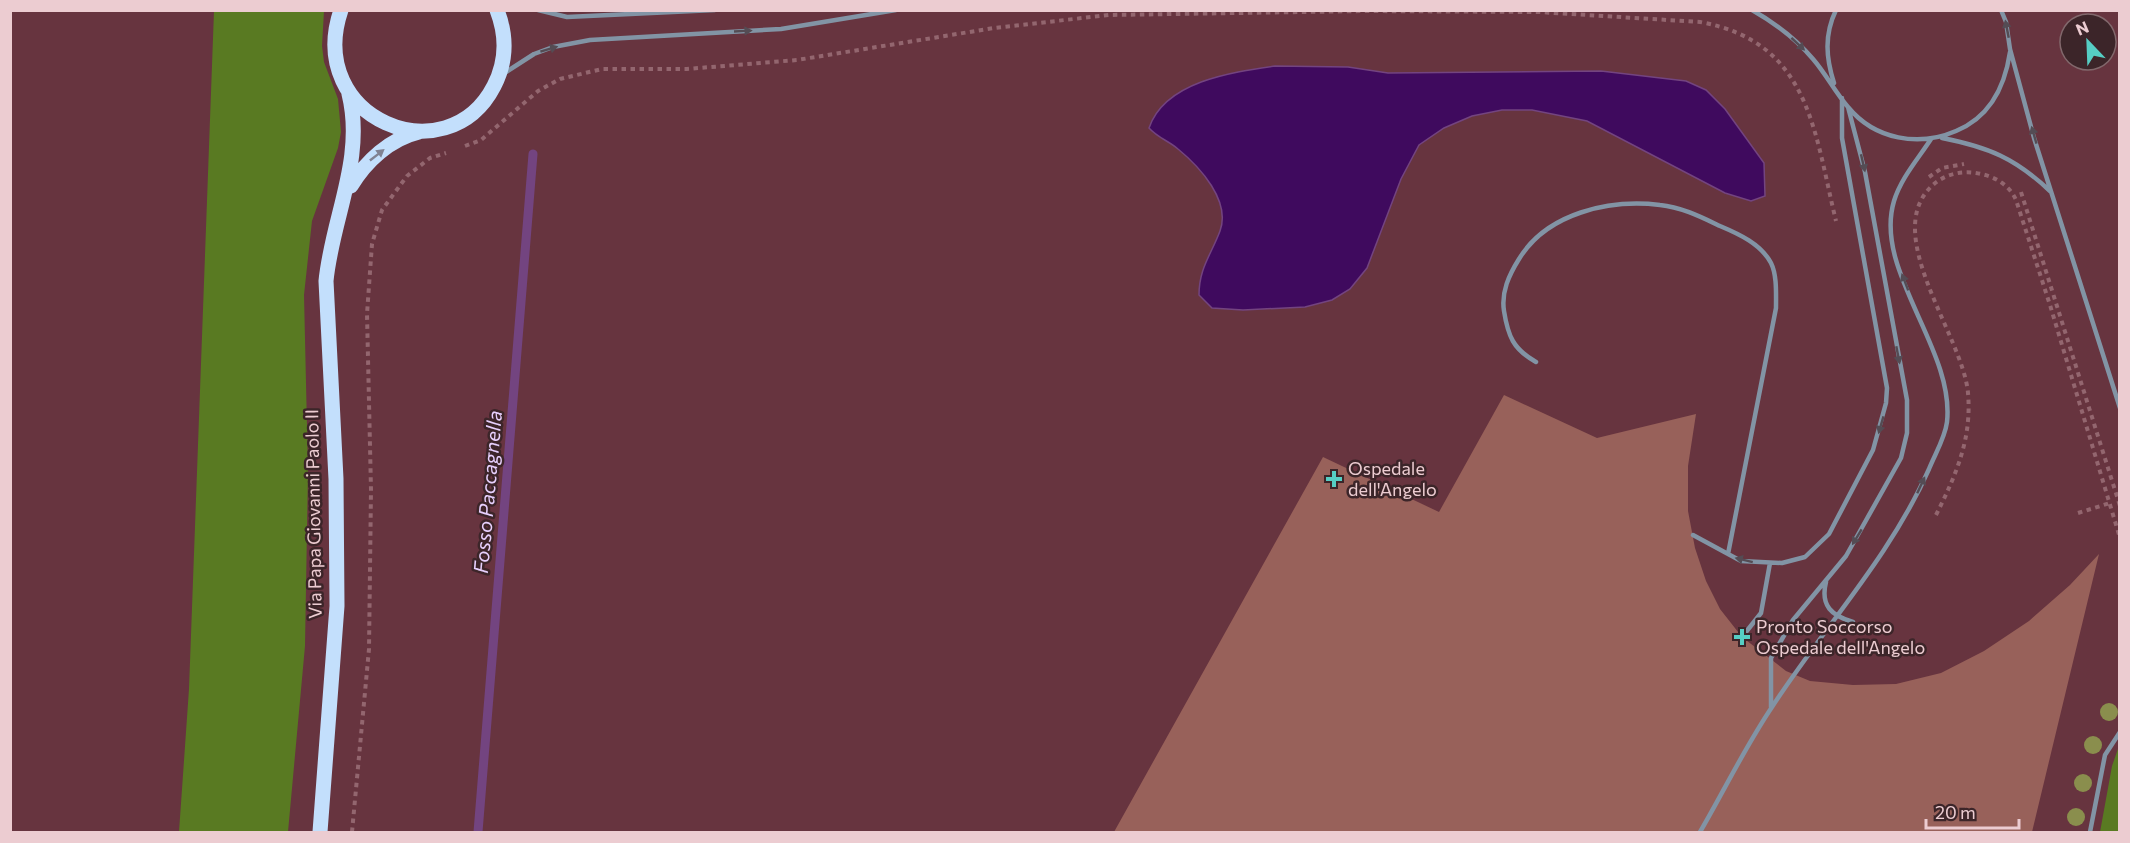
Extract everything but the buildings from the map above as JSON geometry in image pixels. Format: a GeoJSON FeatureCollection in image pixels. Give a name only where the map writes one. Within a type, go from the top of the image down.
{"type":"FeatureCollection","features":[{"type":"Feature","properties":{"kind":"main road"},"geometry":{"type":"LineString","coordinates":[[341,10],[334,40],[335,56],[337,70],[349,94],[378,120],[392,126],[424,130],[448,125],[472,112],[492,90],[499,77],[505,46],[497,10]]}},
{"type":"Feature","properties":{"kind":"main road","name":"Via Papa Giovanni Paolo II"},"geometry":{"type":"LineString","coordinates":[[320,832],[337,606],[336,479],[326,281],[331,246],[354,143],[355,126],[349,94]]}},
{"type":"Feature","properties":{"kind":"main road","name":"Via Papa Giovanni Paolo II"},"geometry":{"type":"LineString","coordinates":[[344,196],[369,161],[401,139],[424,130]]}},
{"type":"Feature","properties":{"kind":"lane"},"geometry":{"type":"LineString","coordinates":[[538,10],[567,17],[715,10]]}},
{"type":"Feature","properties":{"kind":"lane"},"geometry":{"type":"LineString","coordinates":[[499,77],[534,54],[553,47],[590,40],[781,29],[896,10]]}},
{"type":"Feature","properties":{"kind":"lane"},"geometry":{"type":"LineString","coordinates":[[1752,10],[1769,20],[1796,42],[1848,107],[1878,131],[1901,139],[1942,138],[1977,144],[2003,155],[2027,170],[2050,191]]}},
{"type":"Feature","properties":{"kind":"lane"},"geometry":{"type":"LineString","coordinates":[[1835,88],[1828,63],[1827,41],[1836,10]]}},
{"type":"Feature","properties":{"kind":"lane"},"geometry":{"type":"LineString","coordinates":[[2001,10],[2007,22],[2010,49],[2050,191],[2120,408]]}},
{"type":"Feature","properties":{"kind":"lane"},"geometry":{"type":"LineString","coordinates":[[1942,138],[1965,128],[1996,98],[2006,76],[2010,49]]}},
{"type":"Feature","properties":{"kind":"lane"},"geometry":{"type":"LineString","coordinates":[[1693,535],[1742,561],[1782,563],[1805,556],[1828,534],[1873,450],[1886,403],[1882,349],[1842,138],[1842,98]]}},
{"type":"Feature","properties":{"kind":"lane"},"geometry":{"type":"LineString","coordinates":[[1772,707],[1772,658],[1793,620],[1846,556],[1901,458],[1907,433],[1907,400],[1865,172],[1848,107]]}},
{"type":"Feature","properties":{"kind":"lane"},"geometry":{"type":"LineString","coordinates":[[1700,832],[1772,707],[1837,617],[1906,514],[1920,490],[1947,422],[1941,371],[1903,277],[1895,253],[1892,225],[1893,204],[1900,184],[1931,139]]}},
{"type":"Feature","properties":{"kind":"lane"},"geometry":{"type":"LineString","coordinates":[[1536,362],[1520,353],[1507,327],[1503,304],[1506,287],[1526,248],[1541,231],[1567,218],[1623,203],[1662,205],[1709,221],[1759,246],[1771,264],[1776,287],[1776,308],[1728,554]]}},
{"type":"Feature","properties":{"kind":"lane"},"geometry":{"type":"LineString","coordinates":[[1742,637],[1761,614],[1770,563]]}},
{"type":"Feature","properties":{"kind":"lane"},"geometry":{"type":"LineString","coordinates":[[1828,576],[1825,599],[1829,610],[1837,617],[1853,622]]}},
{"type":"Feature","properties":{"kind":"lane"},"geometry":{"type":"LineString","coordinates":[[2090,832],[2105,755],[2120,732]]}},
{"type":"Feature","properties":{"kind":"path"},"geometry":{"type":"LineString","coordinates":[[352,832],[369,649],[370,490],[367,314],[372,244],[382,210],[407,176],[430,158],[481,140],[538,91],[560,79],[602,69],[687,69],[797,60],[994,28],[1109,15],[1353,11],[1539,12],[1700,22],[1725,26],[1755,39],[1796,83],[1812,116],[1836,224]]}},
{"type":"Feature","properties":{"kind":"path"},"geometry":{"type":"LineString","coordinates":[[1926,180],[1942,168],[1973,163]]}},
{"type":"Feature","properties":{"kind":"path"},"geometry":{"type":"LineString","coordinates":[[1914,235],[1916,211],[1924,196],[1933,185],[1947,176],[1966,172],[1990,175],[2014,195],[2050,305],[2120,538]]}},
{"type":"Feature","properties":{"kind":"path"},"geometry":{"type":"LineString","coordinates":[[2017,187],[2026,202],[2120,506]]}},
{"type":"Feature","properties":{"kind":"path"},"geometry":{"type":"LineString","coordinates":[[2078,513],[2110,502]]}},
{"type":"Feature","properties":{"kind":"green space"},"geometry":{"type":"Polygon","coordinates":[[[214,11],[324,11],[322,46],[324,62],[338,99],[341,132],[338,148],[312,221],[304,295],[308,471],[305,646],[288,832],[179,832],[189,689],[214,11]]]}},
{"type":"Feature","properties":{"kind":"green space"},"geometry":{"type":"Polygon","coordinates":[[[2119,746],[2119,832],[2100,832],[2112,766],[2119,746]]]}},
{"type":"Feature","properties":{"kind":"shaded area"},"geometry":{"type":"Polygon","coordinates":[[[1275,66],[1348,67],[1388,73],[1601,71],[1686,81],[1706,90],[1725,109],[1764,163],[1765,196],[1751,201],[1725,193],[1587,121],[1532,110],[1502,110],[1472,116],[1444,128],[1419,145],[1401,179],[1367,268],[1350,289],[1332,300],[1305,307],[1243,310],[1212,308],[1199,295],[1203,269],[1220,231],[1221,208],[1204,175],[1187,156],[1149,128],[1157,112],[1185,89],[1221,76],[1275,66]]]}},
{"type":"Feature","properties":{"kind":"waterway","name":"Fosso Paccagnella"},"geometry":{"type":"LineString","coordinates":[[478,832],[533,154]]}},
{"type":"Feature","properties":{"kind":"place","name":"Ospedale dell'Angelo"},"geometry":{"type":"Point","coordinates":[1334,479]}},
{"type":"Feature","properties":{"kind":"place","name":"Pronto Soccorso Ospedale dell'Angelo"},"geometry":{"type":"Point","coordinates":[1742,637]}}]}
